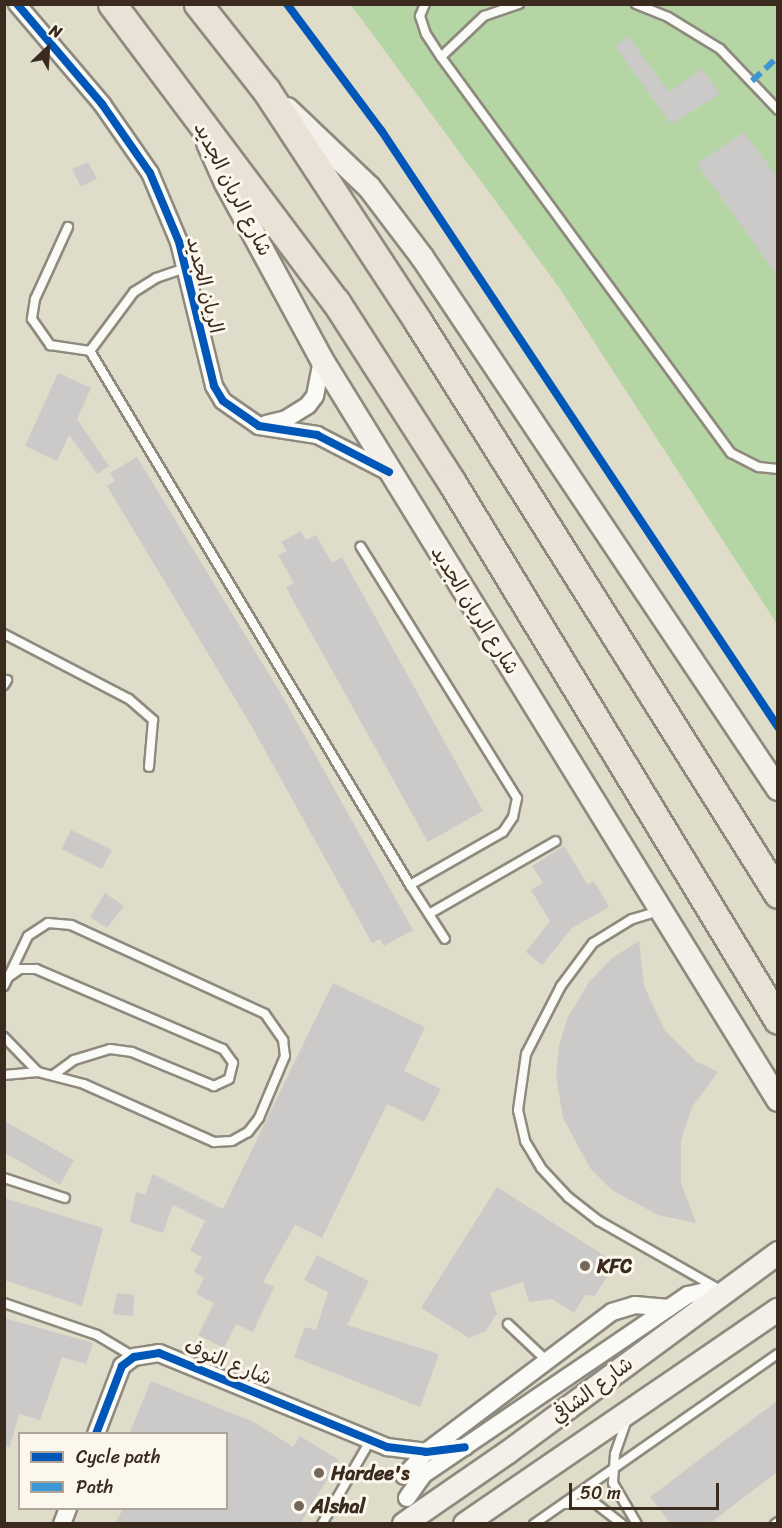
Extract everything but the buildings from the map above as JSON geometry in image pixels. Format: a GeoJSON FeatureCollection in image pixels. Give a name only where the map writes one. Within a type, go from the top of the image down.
{"type":"FeatureCollection","features":[{"type":"Feature","properties":{"kind":"highway","name":"شارع الريان الجديد"},"geometry":{"type":"LineString","coordinates":[[112,4],[336,302],[451,481],[777,1020]]}},
{"type":"Feature","properties":{"kind":"highway"},"geometry":{"type":"LineString","coordinates":[[198,4],[266,90],[417,320],[777,894]]}},
{"type":"Feature","properties":{"kind":"main road"},"geometry":{"type":"LineString","coordinates":[[266,90],[369,188],[422,256],[777,789]]}},
{"type":"Feature","properties":{"kind":"main road","name":"شارع الريان الجديد"},"geometry":{"type":"LineString","coordinates":[[193,109],[226,183],[322,360],[661,910],[771,1082],[777,1100]]}},
{"type":"Feature","properties":{"kind":"main road","name":"شارع الشافي"},"geometry":{"type":"LineString","coordinates":[[404,1523],[507,1454],[722,1293],[774,1251]]}},
{"type":"Feature","properties":{"kind":"main road","name":"شارع الشافي"},"geometry":{"type":"LineString","coordinates":[[465,1524],[775,1313]]}},
{"type":"Feature","properties":{"kind":"street","name":"الريان الجديد"},"geometry":{"type":"LineString","coordinates":[[17,4],[102,104],[150,173],[179,242],[214,386],[237,414],[259,426],[316,435],[389,472]]}},
{"type":"Feature","properties":{"kind":"street"},"geometry":{"type":"LineString","coordinates":[[259,426],[286,419],[308,405],[315,396],[322,360]]}},
{"type":"Feature","properties":{"kind":"street"},"geometry":{"type":"LineString","coordinates":[[407,1498],[423,1475],[669,1308],[697,1292],[722,1293]]}},
{"type":"Feature","properties":{"kind":"street"},"geometry":{"type":"LineString","coordinates":[[404,1476],[426,1452],[619,1309],[644,1305],[669,1308]]}},
{"type":"Feature","properties":{"kind":"street","name":"شارع النوف"},"geometry":{"type":"LineString","coordinates":[[134,1356],[159,1353],[171,1356],[371,1439],[387,1448]]}},
{"type":"Feature","properties":{"kind":"street"},"geometry":{"type":"LineString","coordinates":[[97,1432],[122,1366],[134,1356]]}},
{"type":"Feature","properties":{"kind":"street"},"geometry":{"type":"LineString","coordinates":[[387,1448],[426,1452],[465,1447]]}},
{"type":"Feature","properties":{"kind":"street"},"geometry":{"type":"LineString","coordinates":[[387,1448],[404,1476],[407,1498],[404,1523]]}},
{"type":"Feature","properties":{"kind":"street"},"geometry":{"type":"LineString","coordinates":[[62,1524],[68,1510]]}},
{"type":"Feature","properties":{"kind":"lane"},"geometry":{"type":"LineString","coordinates":[[425,4],[420,16],[441,57],[731,453],[759,467],[777,469]]}},
{"type":"Feature","properties":{"kind":"lane"},"geometry":{"type":"LineString","coordinates":[[441,57],[484,16],[519,4]]}},
{"type":"Feature","properties":{"kind":"lane"},"geometry":{"type":"LineString","coordinates":[[636,4],[668,17],[720,49],[777,110]]}},
{"type":"Feature","properties":{"kind":"lane"},"geometry":{"type":"LineString","coordinates":[[68,227],[35,299],[32,319],[50,345],[90,351]]}},
{"type":"Feature","properties":{"kind":"lane"},"geometry":{"type":"LineString","coordinates":[[90,351],[134,292],[156,278],[185,268]]}},
{"type":"Feature","properties":{"kind":"lane"},"geometry":{"type":"LineString","coordinates":[[90,351],[410,885],[445,939]]}},
{"type":"Feature","properties":{"kind":"lane"},"geometry":{"type":"LineString","coordinates":[[361,547],[517,798],[513,817],[503,832],[410,885]]}},
{"type":"Feature","properties":{"kind":"lane"},"geometry":{"type":"LineString","coordinates":[[4,634],[129,699],[153,720],[149,767]]}},
{"type":"Feature","properties":{"kind":"lane"},"geometry":{"type":"LineString","coordinates":[[429,914],[556,841]]}},
{"type":"Feature","properties":{"kind":"lane"},"geometry":{"type":"LineString","coordinates":[[661,910],[632,919],[593,943],[568,977],[526,1054],[518,1110],[525,1141],[541,1168],[568,1197],[599,1221],[722,1293]]}},
{"type":"Feature","properties":{"kind":"lane"},"geometry":{"type":"LineString","coordinates":[[4,1075],[38,1072],[53,1075],[114,1096],[198,1137],[214,1142],[232,1141],[248,1132],[259,1118],[281,1072],[283,1040],[265,1014],[71,925],[48,923],[37,928],[22,946],[6,982]]}},
{"type":"Feature","properties":{"kind":"lane"},"geometry":{"type":"LineString","coordinates":[[6,982],[20,969],[36,969],[223,1049],[233,1063],[229,1079],[214,1086],[125,1050],[110,1049],[74,1060],[53,1075]]}},
{"type":"Feature","properties":{"kind":"lane"},"geometry":{"type":"LineString","coordinates":[[4,1037],[38,1072]]}},
{"type":"Feature","properties":{"kind":"lane"},"geometry":{"type":"LineString","coordinates":[[4,1178],[65,1198]]}},
{"type":"Feature","properties":{"kind":"lane"},"geometry":{"type":"LineString","coordinates":[[4,1303],[97,1335],[134,1356]]}},
{"type":"Feature","properties":{"kind":"lane"},"geometry":{"type":"LineString","coordinates":[[508,1324],[547,1362]]}},
{"type":"Feature","properties":{"kind":"lane"},"geometry":{"type":"LineString","coordinates":[[534,1524],[777,1354]]}},
{"type":"Feature","properties":{"kind":"lane"},"geometry":{"type":"LineString","coordinates":[[629,1414],[612,1469],[613,1483],[638,1524]]}},
{"type":"Feature","properties":{"kind":"lane"},"geometry":{"type":"LineString","coordinates":[[322,1524],[371,1439]]}},
{"type":"Feature","properties":{"kind":"lane"},"geometry":{"type":"LineString","coordinates":[[561,1504],[595,1503],[621,1524]]}},
{"type":"Feature","properties":{"kind":"green space"},"geometry":{"type":"Polygon","coordinates":[[[351,5],[777,5],[777,624],[558,286],[351,5]]]}},
{"type":"Feature","properties":{"kind":"marked path"},"geometry":{"type":"LineString","coordinates":[[752,81],[778,57]]}},
{"type":"Feature","properties":{"kind":"cycle path"},"geometry":{"type":"LineString","coordinates":[[17,4],[102,104],[150,173],[179,242],[214,386],[223,401],[259,426],[317,435],[389,472]]}},
{"type":"Feature","properties":{"kind":"cycle path"},"geometry":{"type":"LineString","coordinates":[[287,4],[381,130],[778,727]]}},
{"type":"Feature","properties":{"kind":"cycle path"},"geometry":{"type":"LineString","coordinates":[[97,1432],[122,1366],[134,1357],[159,1353],[387,1447],[426,1452],[465,1447]]}},
{"type":"Feature","properties":{"kind":"place","name":"KFC"},"geometry":{"type":"Point","coordinates":[585,1266]}},
{"type":"Feature","properties":{"kind":"place","name":"Hardee's"},"geometry":{"type":"Point","coordinates":[319,1473]}},
{"type":"Feature","properties":{"kind":"place","name":"Alshal"},"geometry":{"type":"Point","coordinates":[299,1506]}}]}
